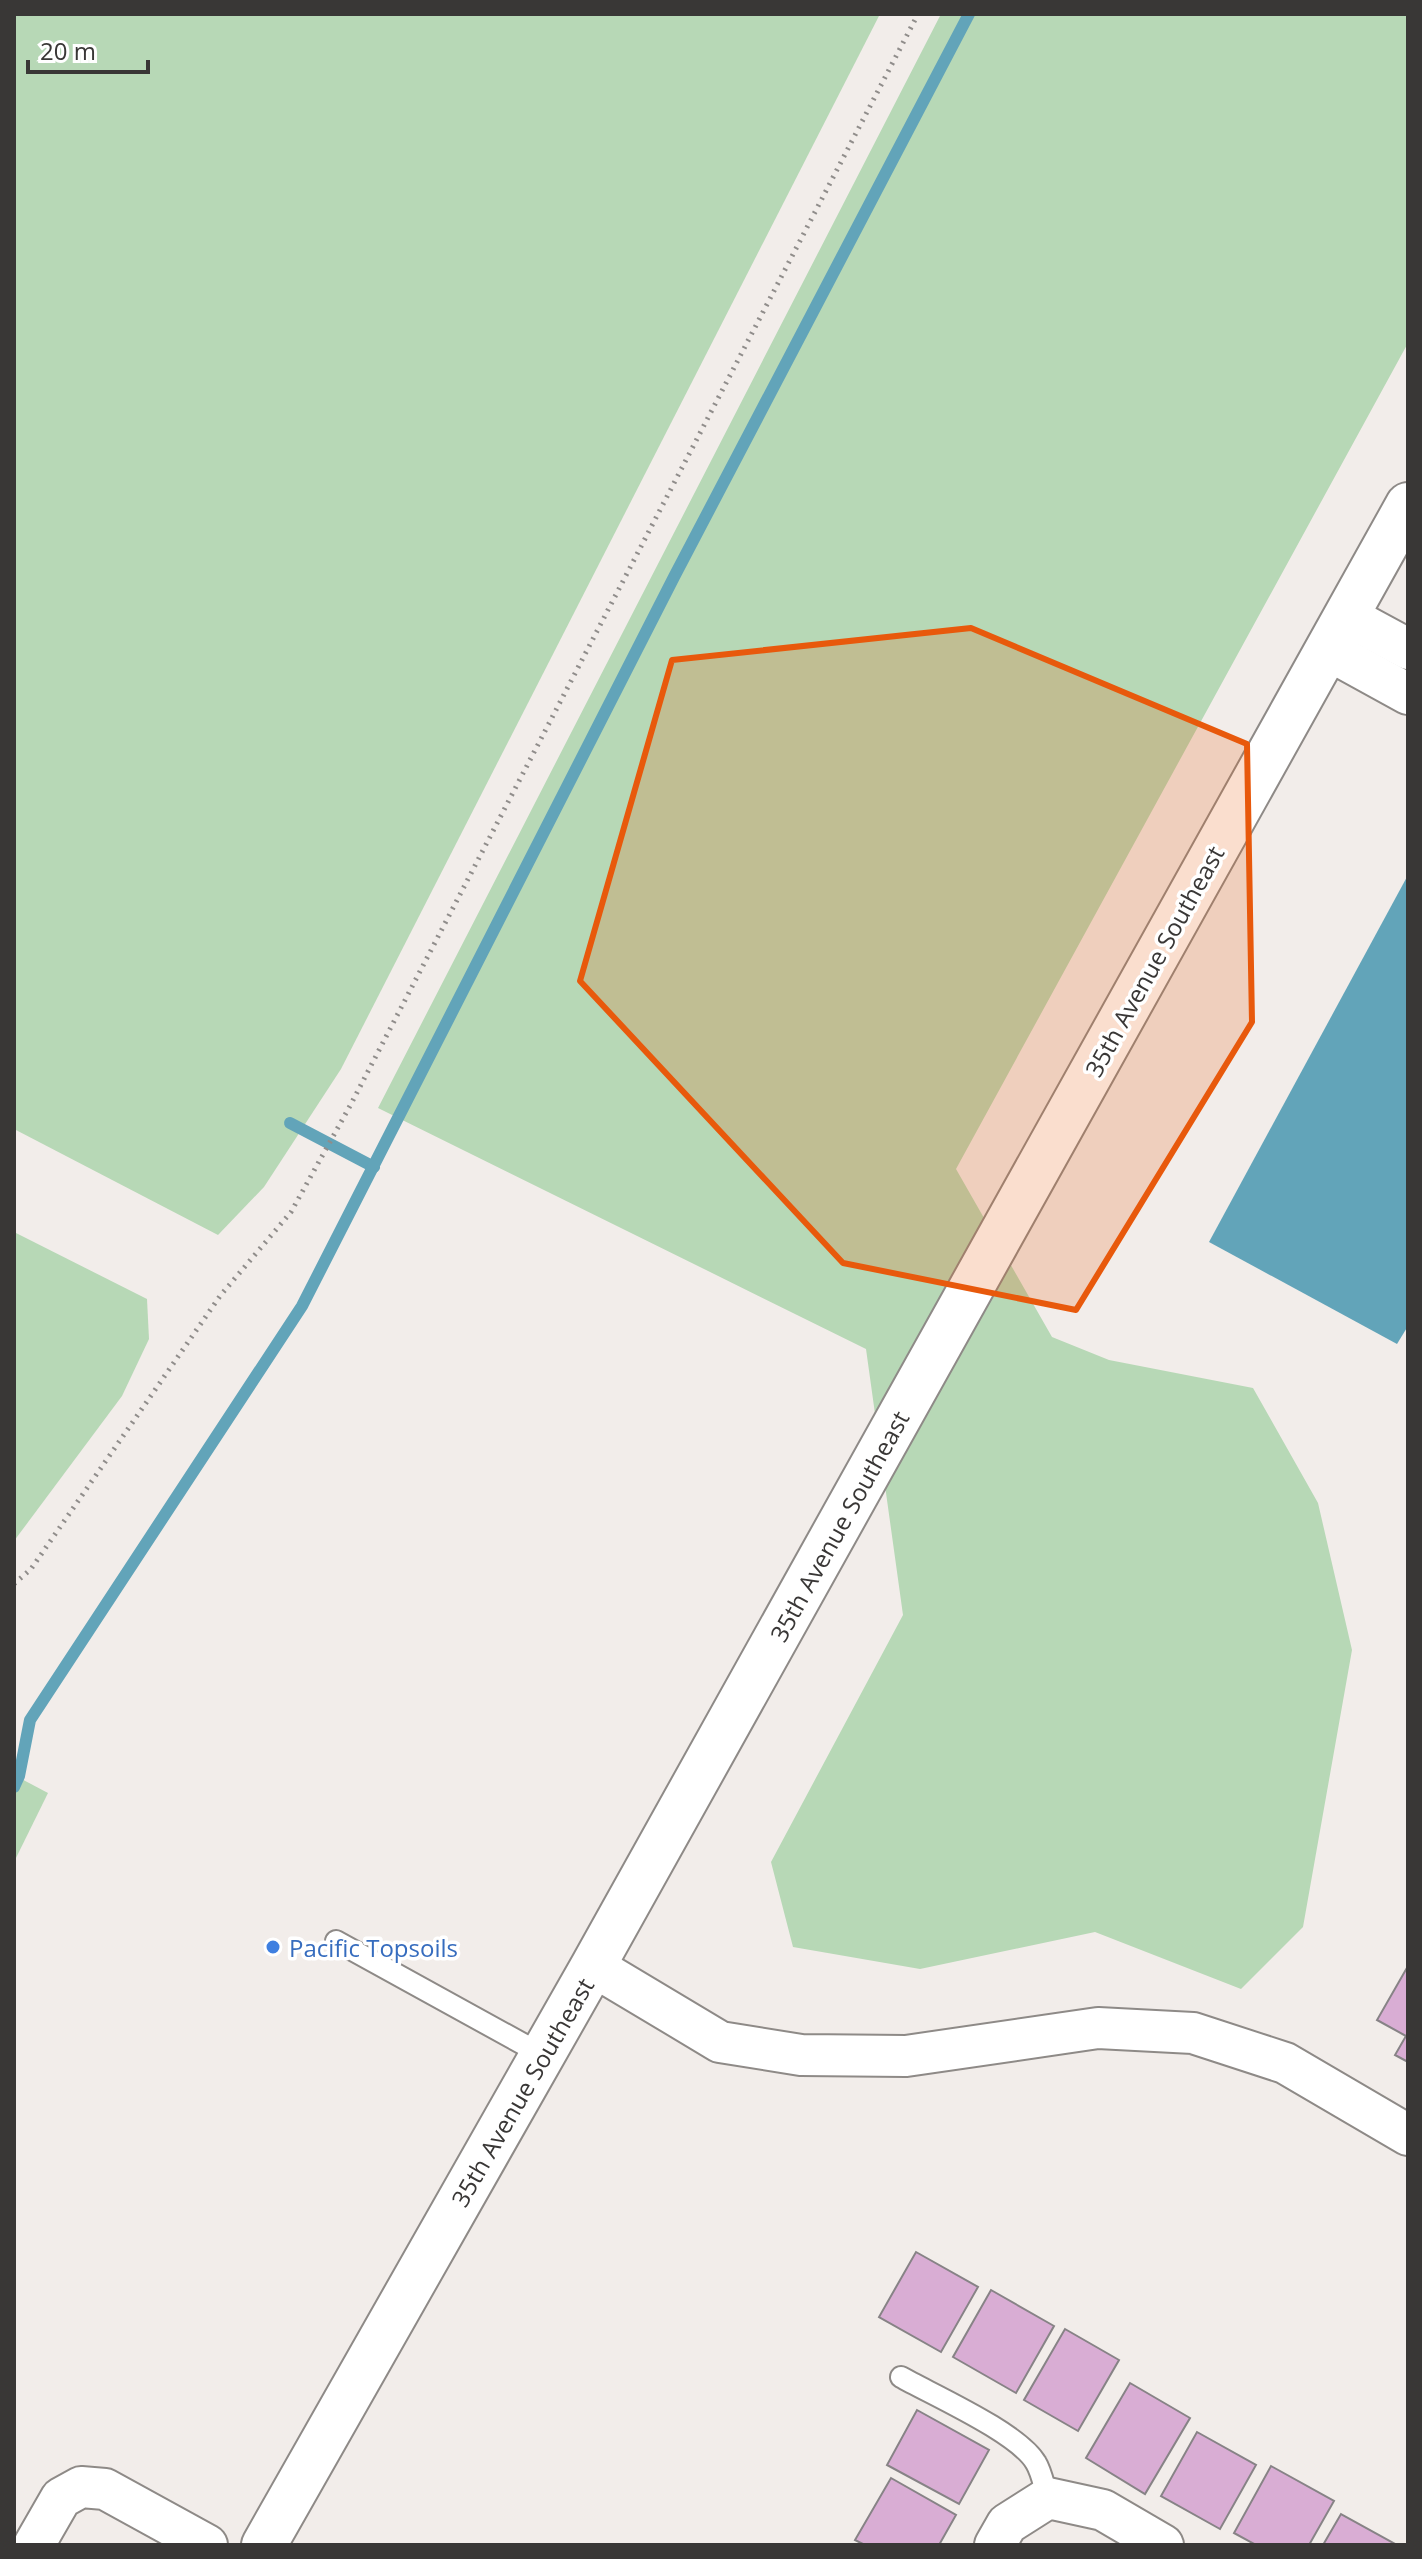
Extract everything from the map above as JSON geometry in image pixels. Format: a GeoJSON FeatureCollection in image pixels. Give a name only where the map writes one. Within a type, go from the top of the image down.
{"type":"FeatureCollection","features":[{"type":"Feature","properties":{"kind":"street","name":"35th Avenue Southeast"},"geometry":{"type":"LineString","coordinates":[[267,2544],[1408,505]]}},
{"type":"Feature","properties":{"kind":"street"},"geometry":{"type":"LineString","coordinates":[[1337,633],[1408,649]]}},
{"type":"Feature","properties":{"kind":"street"},"geometry":{"type":"LineString","coordinates":[[1337,633],[1408,694]]}},
{"type":"Feature","properties":{"kind":"street"},"geometry":{"type":"LineString","coordinates":[[593,1966],[720,2042],[801,2055],[906,2056],[1098,2028],[1193,2033],[1285,2063],[1408,2135]]}},
{"type":"Feature","properties":{"kind":"street"},"geometry":{"type":"LineString","coordinates":[[34,2545],[61,2498],[81,2487],[105,2489],[207,2545]]}},
{"type":"Feature","properties":{"kind":"street"},"geometry":{"type":"LineString","coordinates":[[995,2545],[1007,2524],[1048,2498],[1103,2510],[1163,2545]]}},
{"type":"Feature","properties":{"kind":"lane"},"geometry":{"type":"LineString","coordinates":[[336,1941],[543,2055]]}},
{"type":"Feature","properties":{"kind":"lane"},"geometry":{"type":"LineString","coordinates":[[901,2377],[1024,2448],[1036,2463],[1048,2498]]}},
{"type":"Feature","properties":{"kind":"path"},"geometry":{"type":"LineString","coordinates":[[14,1584],[31,1569],[220,1296],[291,1212],[358,1090],[918,14]]}},
{"type":"Feature","properties":{"kind":"highlighted area"},"geometry":{"type":"Polygon","coordinates":[[[971,628],[1247,744],[1252,1022],[1076,1310],[843,1263],[580,981],[672,660],[971,628]]]}},
{"type":"Feature","properties":{"kind":"green space"},"geometry":{"type":"Polygon","coordinates":[[[14,14],[880,14],[341,1069],[264,1187],[218,1235],[14,1129],[14,14]]]}},
{"type":"Feature","properties":{"kind":"green space"},"geometry":{"type":"Polygon","coordinates":[[[941,14],[1408,14],[1408,343],[956,1169],[1052,1337],[1109,1360],[1253,1388],[1318,1503],[1352,1650],[1303,1927],[1241,1989],[1095,1932],[920,1969],[793,1947],[771,1862],[903,1615],[866,1349],[378,1108],[941,14]]]}},
{"type":"Feature","properties":{"kind":"green space"},"geometry":{"type":"Polygon","coordinates":[[[14,1232],[147,1299],[149,1339],[122,1396],[14,1541],[14,1232]]]}},
{"type":"Feature","properties":{"kind":"green space"},"geometry":{"type":"Polygon","coordinates":[[[14,1775],[48,1793],[14,1862],[14,1775]]]}},
{"type":"Feature","properties":{"kind":"water"},"geometry":{"type":"Polygon","coordinates":[[[1408,875],[1408,1326],[1397,1344],[1209,1242],[1408,875]]]}},
{"type":"Feature","properties":{"kind":"building"},"geometry":{"type":"Polygon","coordinates":[[[1408,1966],[1408,2062],[1395,2055],[1406,2036],[1377,2020],[1408,1966]]]}},
{"type":"Feature","properties":{"kind":"building"},"geometry":{"type":"Polygon","coordinates":[[[916,2252],[978,2287],[941,2352],[879,2317],[916,2252]]]}},
{"type":"Feature","properties":{"kind":"building"},"geometry":{"type":"Polygon","coordinates":[[[991,2290],[1054,2326],[1016,2393],[953,2357],[991,2290]]]}},
{"type":"Feature","properties":{"kind":"building"},"geometry":{"type":"Polygon","coordinates":[[[1065,2329],[1119,2360],[1078,2431],[1024,2400],[1065,2329]]]}},
{"type":"Feature","properties":{"kind":"building"},"geometry":{"type":"Polygon","coordinates":[[[1130,2383],[1190,2418],[1145,2494],[1086,2458],[1130,2383]]]}},
{"type":"Feature","properties":{"kind":"building"},"geometry":{"type":"Polygon","coordinates":[[[917,2410],[989,2450],[959,2504],[887,2465],[917,2410]]]}},
{"type":"Feature","properties":{"kind":"building"},"geometry":{"type":"Polygon","coordinates":[[[1197,2432],[1256,2465],[1220,2529],[1161,2496],[1197,2432]]]}},
{"type":"Feature","properties":{"kind":"building"},"geometry":{"type":"Polygon","coordinates":[[[1271,2466],[1334,2501],[1309,2545],[1256,2545],[1234,2533],[1271,2466]]]}},
{"type":"Feature","properties":{"kind":"building"},"geometry":{"type":"Polygon","coordinates":[[[891,2478],[956,2515],[939,2545],[865,2545],[855,2540],[891,2478]]]}},
{"type":"Feature","properties":{"kind":"building"},"geometry":{"type":"Polygon","coordinates":[[[1341,2514],[1397,2545],[1323,2545],[1341,2514]]]}},
{"type":"Feature","properties":{"kind":"waterway"},"geometry":{"type":"LineString","coordinates":[[14,1787],[30,1720],[302,1306],[674,577],[969,14]]}},
{"type":"Feature","properties":{"kind":"waterway"},"geometry":{"type":"LineString","coordinates":[[290,1123],[374,1167]]}},
{"type":"Feature","properties":{"kind":"place","name":"Pacific Topsoils"},"geometry":{"type":"Point","coordinates":[273,1947]}}]}
